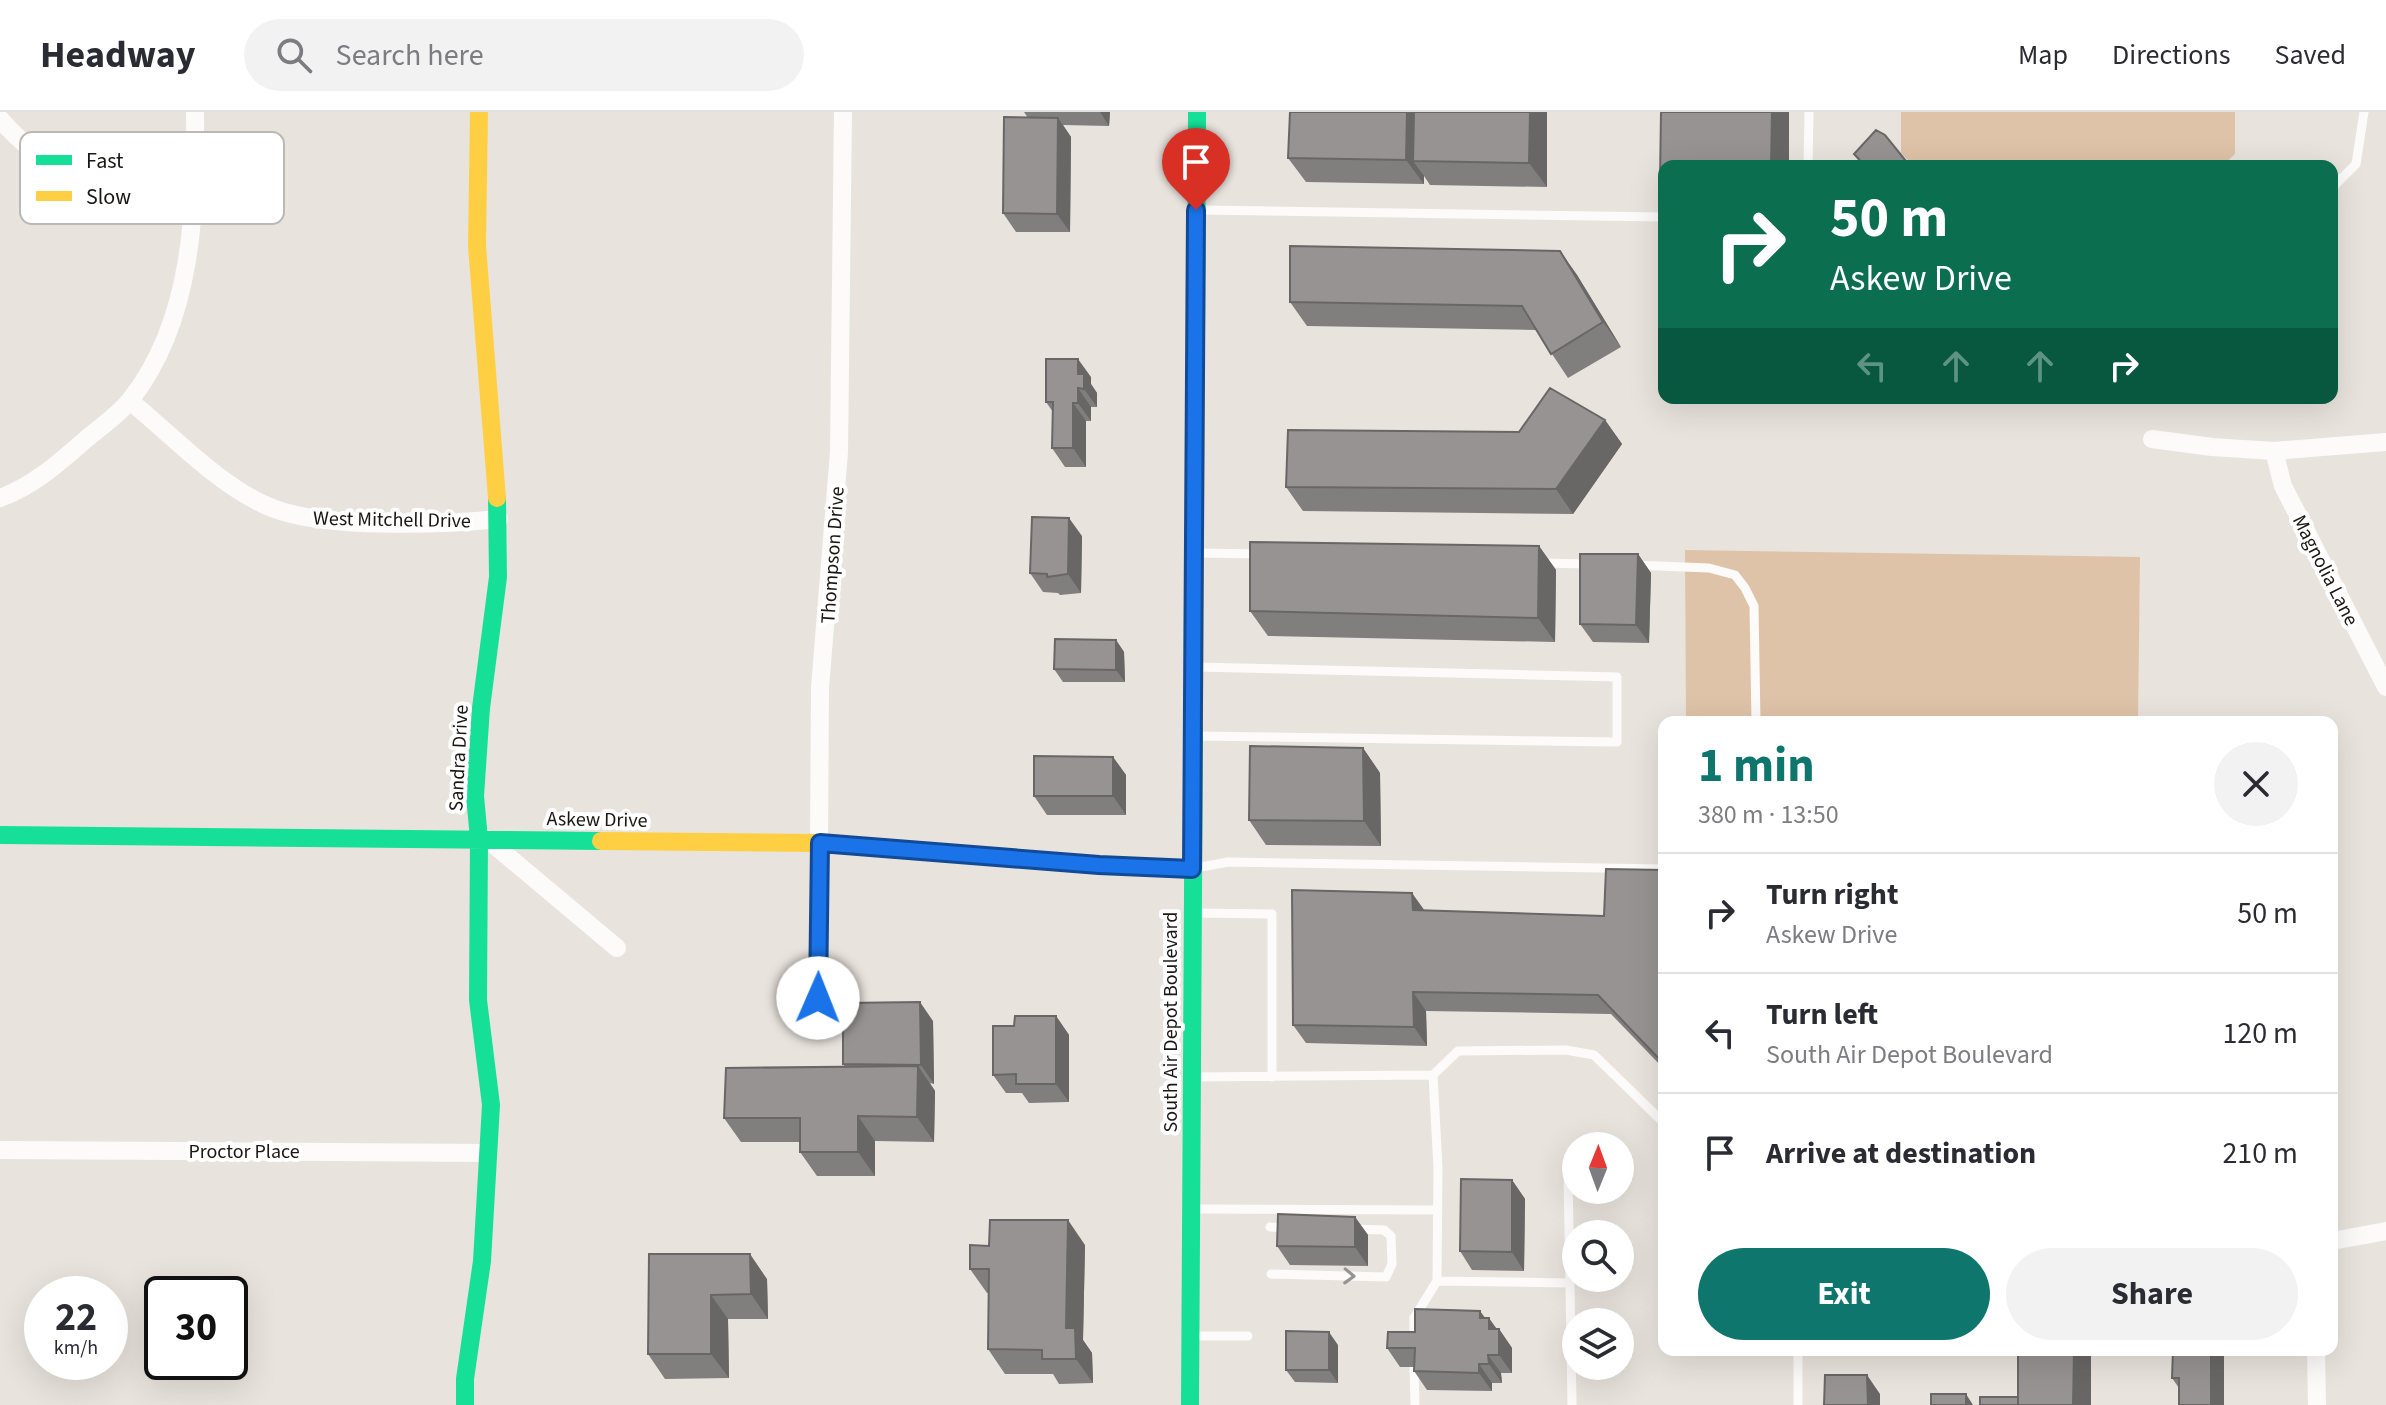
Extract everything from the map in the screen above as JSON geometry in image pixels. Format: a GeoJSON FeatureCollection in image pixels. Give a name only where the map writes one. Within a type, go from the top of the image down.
{"type":"FeatureCollection","features":[{"type":"Feature","properties":{"kind":"street"},"geometry":{"type":"LineString","coordinates":[[194,132],[195,112]]}},
{"type":"Feature","properties":{"kind":"street","name":"Sandra Drive"},"geometry":{"type":"LineString","coordinates":[[465,1405],[465,1379],[482,1261],[491,1105],[478,1000],[483,839],[475,796],[481,708],[498,577],[499,519],[477,246],[479,112]]}},
{"type":"Feature","properties":{"kind":"street","name":"Thompson Drive"},"geometry":{"type":"LineString","coordinates":[[818,998],[820,688],[839,452],[843,112]]}},
{"type":"Feature","properties":{"kind":"street","name":"South Air Depot Boulevard"},"geometry":{"type":"LineString","coordinates":[[1190,1405],[1197,112]]}},
{"type":"Feature","properties":{"kind":"street"},"geometry":{"type":"LineString","coordinates":[[0,119],[20,141]]}},
{"type":"Feature","properties":{"kind":"street"},"geometry":{"type":"LineString","coordinates":[[0,498],[48,472],[130,401],[153,365],[178,309],[191,224]]}},
{"type":"Feature","properties":{"kind":"street","name":"West Mitchell Drive"},"geometry":{"type":"LineString","coordinates":[[130,401],[231,485],[272,508],[311,518],[353,521],[460,523],[499,519]]}},
{"type":"Feature","properties":{"kind":"street"},"geometry":{"type":"LineString","coordinates":[[2152,439],[2274,451],[2386,442]]}},
{"type":"Feature","properties":{"kind":"street","name":"Magnolia Lane"},"geometry":{"type":"LineString","coordinates":[[2274,451],[2283,486],[2386,687]]}},
{"type":"Feature","properties":{"kind":"street","name":"Askew Drive"},"geometry":{"type":"LineString","coordinates":[[0,835],[820,843],[1099,865],[1192,869]]}},
{"type":"Feature","properties":{"kind":"street"},"geometry":{"type":"LineString","coordinates":[[483,839],[617,948]]}},
{"type":"Feature","properties":{"kind":"street","name":"Proctor Place"},"geometry":{"type":"LineString","coordinates":[[0,1150],[488,1153]]}},
{"type":"Feature","properties":{"kind":"street"},"geometry":{"type":"LineString","coordinates":[[2338,1240],[2386,1231]]}},
{"type":"Feature","properties":{"kind":"street"},"geometry":{"type":"LineString","coordinates":[[2316,1356],[2317,1405]]}},
{"type":"Feature","properties":{"kind":"lane"},"geometry":{"type":"LineString","coordinates":[[1808,160],[1809,112]]}},
{"type":"Feature","properties":{"kind":"lane"},"geometry":{"type":"LineString","coordinates":[[2338,182],[2356,164],[2364,112]]}},
{"type":"Feature","properties":{"kind":"lane"},"geometry":{"type":"LineString","coordinates":[[1196,210],[1658,217]]}},
{"type":"Feature","properties":{"kind":"lane"},"geometry":{"type":"LineString","coordinates":[[1194,553],[1272,555]]}},
{"type":"Feature","properties":{"kind":"lane"},"geometry":{"type":"LineString","coordinates":[[1538,563],[1600,564]]}},
{"type":"Feature","properties":{"kind":"lane"},"geometry":{"type":"LineString","coordinates":[[1616,565],[1709,568],[1735,575],[1754,606],[1756,716]]}},
{"type":"Feature","properties":{"kind":"lane"},"geometry":{"type":"LineString","coordinates":[[1193,736],[1617,742],[1617,677],[1194,667]]}},
{"type":"Feature","properties":{"kind":"lane"},"geometry":{"type":"LineString","coordinates":[[1192,869],[1228,862],[1658,869]]}},
{"type":"Feature","properties":{"kind":"lane"},"geometry":{"type":"LineString","coordinates":[[1192,913],[1272,914],[1272,1077]]}},
{"type":"Feature","properties":{"kind":"lane"},"geometry":{"type":"LineString","coordinates":[[1192,1077],[1433,1075],[1458,1051],[1566,1050],[1594,1055],[1658,1117]]}},
{"type":"Feature","properties":{"kind":"lane"},"geometry":{"type":"LineString","coordinates":[[1414,1350],[1414,1318],[1437,1281],[1438,1168],[1433,1075]]}},
{"type":"Feature","properties":{"kind":"lane"},"geometry":{"type":"LineString","coordinates":[[1192,1209],[1436,1210]]}},
{"type":"Feature","properties":{"kind":"lane"},"geometry":{"type":"LineString","coordinates":[[1270,1227],[1299,1228]]}},
{"type":"Feature","properties":{"kind":"lane"},"geometry":{"type":"LineString","coordinates":[[1271,1274],[1386,1277],[1392,1264],[1391,1236],[1384,1230],[1341,1229]]}},
{"type":"Feature","properties":{"kind":"lane"},"geometry":{"type":"LineString","coordinates":[[1437,1281],[1562,1283]]}},
{"type":"Feature","properties":{"kind":"lane"},"geometry":{"type":"LineString","coordinates":[[1569,1292],[1572,1405]]}},
{"type":"Feature","properties":{"kind":"lane"},"geometry":{"type":"LineString","coordinates":[[1190,1336],[1248,1336]]}},
{"type":"Feature","properties":{"kind":"lane"},"geometry":{"type":"LineString","coordinates":[[1798,1356],[1798,1405]]}},
{"type":"Feature","properties":{"kind":"lane"},"geometry":{"type":"LineString","coordinates":[[1414,1367],[1415,1405]]}},
{"type":"Feature","properties":{"kind":"shaded area"},"geometry":{"type":"Polygon","coordinates":[[[1901,112],[2235,112],[2235,154],[2228,160],[1908,160],[1901,153],[1901,112]]]}},
{"type":"Feature","properties":{"kind":"shaded area"},"geometry":{"type":"Polygon","coordinates":[[[1685,550],[2140,557],[2138,716],[1686,716],[1685,550]]]}},
{"type":"Feature","properties":{"kind":"building"},"geometry":{"type":"Polygon","coordinates":[[[1290,112],[1407,112],[1406,160],[1288,158],[1290,112]]]}},
{"type":"Feature","properties":{"kind":"building"},"geometry":{"type":"Polygon","coordinates":[[[1414,112],[1530,112],[1529,163],[1413,161],[1414,112]]]}},
{"type":"Feature","properties":{"kind":"building"},"geometry":{"type":"Polygon","coordinates":[[[1661,112],[1772,112],[1771,160],[1660,160],[1661,112]]]}},
{"type":"Feature","properties":{"kind":"building"},"geometry":{"type":"Polygon","coordinates":[[[1004,117],[1058,118],[1057,214],[1003,213],[1004,117]]]}},
{"type":"Feature","properties":{"kind":"building"},"geometry":{"type":"Polygon","coordinates":[[[1876,130],[1885,135],[1905,160],[1860,160],[1854,154],[1876,130]]]}},
{"type":"Feature","properties":{"kind":"building"},"geometry":{"type":"Polygon","coordinates":[[[1290,246],[1560,251],[1603,322],[1551,354],[1522,306],[1290,302],[1290,246]]]}},
{"type":"Feature","properties":{"kind":"building"},"geometry":{"type":"Polygon","coordinates":[[[1046,359],[1078,359],[1078,374],[1084,374],[1084,389],[1078,388],[1078,403],[1073,403],[1073,448],[1052,448],[1053,402],[1046,402],[1046,359]]]}},
{"type":"Feature","properties":{"kind":"building"},"geometry":{"type":"Polygon","coordinates":[[[1550,388],[1605,420],[1556,489],[1286,487],[1288,430],[1519,432],[1550,388]]]}},
{"type":"Feature","properties":{"kind":"building"},"geometry":{"type":"Polygon","coordinates":[[[1032,517],[1069,518],[1068,574],[1047,577],[1047,574],[1030,573],[1032,517]]]}},
{"type":"Feature","properties":{"kind":"building"},"geometry":{"type":"Polygon","coordinates":[[[1250,542],[1539,546],[1538,618],[1250,611],[1250,542]]]}},
{"type":"Feature","properties":{"kind":"building"},"geometry":{"type":"Polygon","coordinates":[[[1580,554],[1638,554],[1636,625],[1580,624],[1580,554]]]}},
{"type":"Feature","properties":{"kind":"building"},"geometry":{"type":"Polygon","coordinates":[[[1055,639],[1116,640],[1116,670],[1054,669],[1055,639]]]}},
{"type":"Feature","properties":{"kind":"building"},"geometry":{"type":"Polygon","coordinates":[[[1250,746],[1363,748],[1364,821],[1249,820],[1250,746]]]}},
{"type":"Feature","properties":{"kind":"building"},"geometry":{"type":"Polygon","coordinates":[[[1034,756],[1113,757],[1113,796],[1034,796],[1034,756]]]}},
{"type":"Feature","properties":{"kind":"building"},"geometry":{"type":"Polygon","coordinates":[[[1606,869],[1658,870],[1658,1058],[1598,995],[1413,992],[1414,1027],[1293,1025],[1292,890],[1412,893],[1413,910],[1604,916],[1606,869]]]}},
{"type":"Feature","properties":{"kind":"building"},"geometry":{"type":"Polygon","coordinates":[[[920,1002],[921,1065],[843,1064],[843,1003],[920,1002]]]}},
{"type":"Feature","properties":{"kind":"building"},"geometry":{"type":"Polygon","coordinates":[[[1015,1016],[1056,1016],[1056,1084],[1016,1084],[1016,1074],[993,1075],[993,1026],[1014,1026],[1015,1016]]]}},
{"type":"Feature","properties":{"kind":"building"},"geometry":{"type":"Polygon","coordinates":[[[918,1066],[917,1117],[858,1116],[858,1152],[800,1152],[800,1118],[724,1118],[726,1068],[918,1066]]]}},
{"type":"Feature","properties":{"kind":"building"},"geometry":{"type":"Polygon","coordinates":[[[1461,1179],[1512,1180],[1512,1252],[1460,1251],[1461,1179]]]}},
{"type":"Feature","properties":{"kind":"building"},"geometry":{"type":"Polygon","coordinates":[[[1278,1214],[1355,1217],[1355,1247],[1277,1246],[1278,1214]]]}},
{"type":"Feature","properties":{"kind":"building"},"geometry":{"type":"Polygon","coordinates":[[[990,1220],[1068,1220],[1066,1328],[1075,1328],[1076,1359],[1042,1359],[1042,1350],[988,1349],[989,1269],[970,1269],[970,1245],[989,1246],[990,1220]]]}},
{"type":"Feature","properties":{"kind":"building"},"geometry":{"type":"Polygon","coordinates":[[[649,1254],[750,1254],[751,1294],[711,1295],[711,1354],[648,1354],[649,1254]]]}},
{"type":"Feature","properties":{"kind":"building"},"geometry":{"type":"Polygon","coordinates":[[[1415,1309],[1480,1311],[1480,1318],[1489,1318],[1489,1329],[1499,1329],[1499,1355],[1488,1355],[1489,1364],[1479,1364],[1479,1373],[1414,1371],[1415,1348],[1387,1348],[1388,1332],[1415,1332],[1415,1309]]]}},
{"type":"Feature","properties":{"kind":"building"},"geometry":{"type":"Polygon","coordinates":[[[1286,1331],[1329,1332],[1329,1370],[1286,1370],[1286,1331]]]}},
{"type":"Feature","properties":{"kind":"building"},"geometry":{"type":"Polygon","coordinates":[[[2018,1356],[2074,1356],[2073,1405],[2018,1405],[2018,1356]]]}},
{"type":"Feature","properties":{"kind":"building"},"geometry":{"type":"Polygon","coordinates":[[[2173,1356],[2211,1356],[2211,1405],[2179,1405],[2179,1378],[2172,1378],[2173,1356]]]}},
{"type":"Feature","properties":{"kind":"building"},"geometry":{"type":"Polygon","coordinates":[[[1825,1375],[1867,1375],[1868,1405],[1824,1405],[1825,1375]]]}},
{"type":"Feature","properties":{"kind":"building"},"geometry":{"type":"Polygon","coordinates":[[[1931,1394],[1966,1394],[1966,1405],[1931,1405],[1931,1394]]]}},
{"type":"Feature","properties":{"kind":"building"},"geometry":{"type":"Polygon","coordinates":[[[1980,1397],[2018,1397],[2018,1405],[1980,1405],[1980,1397]]]}},
{"type":"Feature","properties":{"kind":"traffic: fast"},"geometry":{"type":"LineString","coordinates":[[1196,328],[1197,112]]}},
{"type":"Feature","properties":{"kind":"traffic: fast"},"geometry":{"type":"LineString","coordinates":[[465,1405],[465,1379],[482,1261],[491,1105],[478,1000],[479,839],[475,796],[481,708],[498,577],[497,498]]}},
{"type":"Feature","properties":{"kind":"traffic: fast"},"geometry":{"type":"LineString","coordinates":[[1190,1405],[1194,724]]}},
{"type":"Feature","properties":{"kind":"traffic: fast"},"geometry":{"type":"LineString","coordinates":[[0,835],[601,841]]}},
{"type":"Feature","properties":{"kind":"traffic: slow"},"geometry":{"type":"LineString","coordinates":[[479,112],[477,246],[497,498]]}},
{"type":"Feature","properties":{"kind":"traffic: slow"},"geometry":{"type":"LineString","coordinates":[[1194,724],[1196,328]]}},
{"type":"Feature","properties":{"kind":"traffic: slow"},"geometry":{"type":"LineString","coordinates":[[601,841],[820,843],[1099,865],[1192,869]]}},
{"type":"Feature","properties":{"kind":"route"},"geometry":{"type":"LineString","coordinates":[[818,998],[820,843],[1099,865],[1192,869],[1196,210]]}}]}
